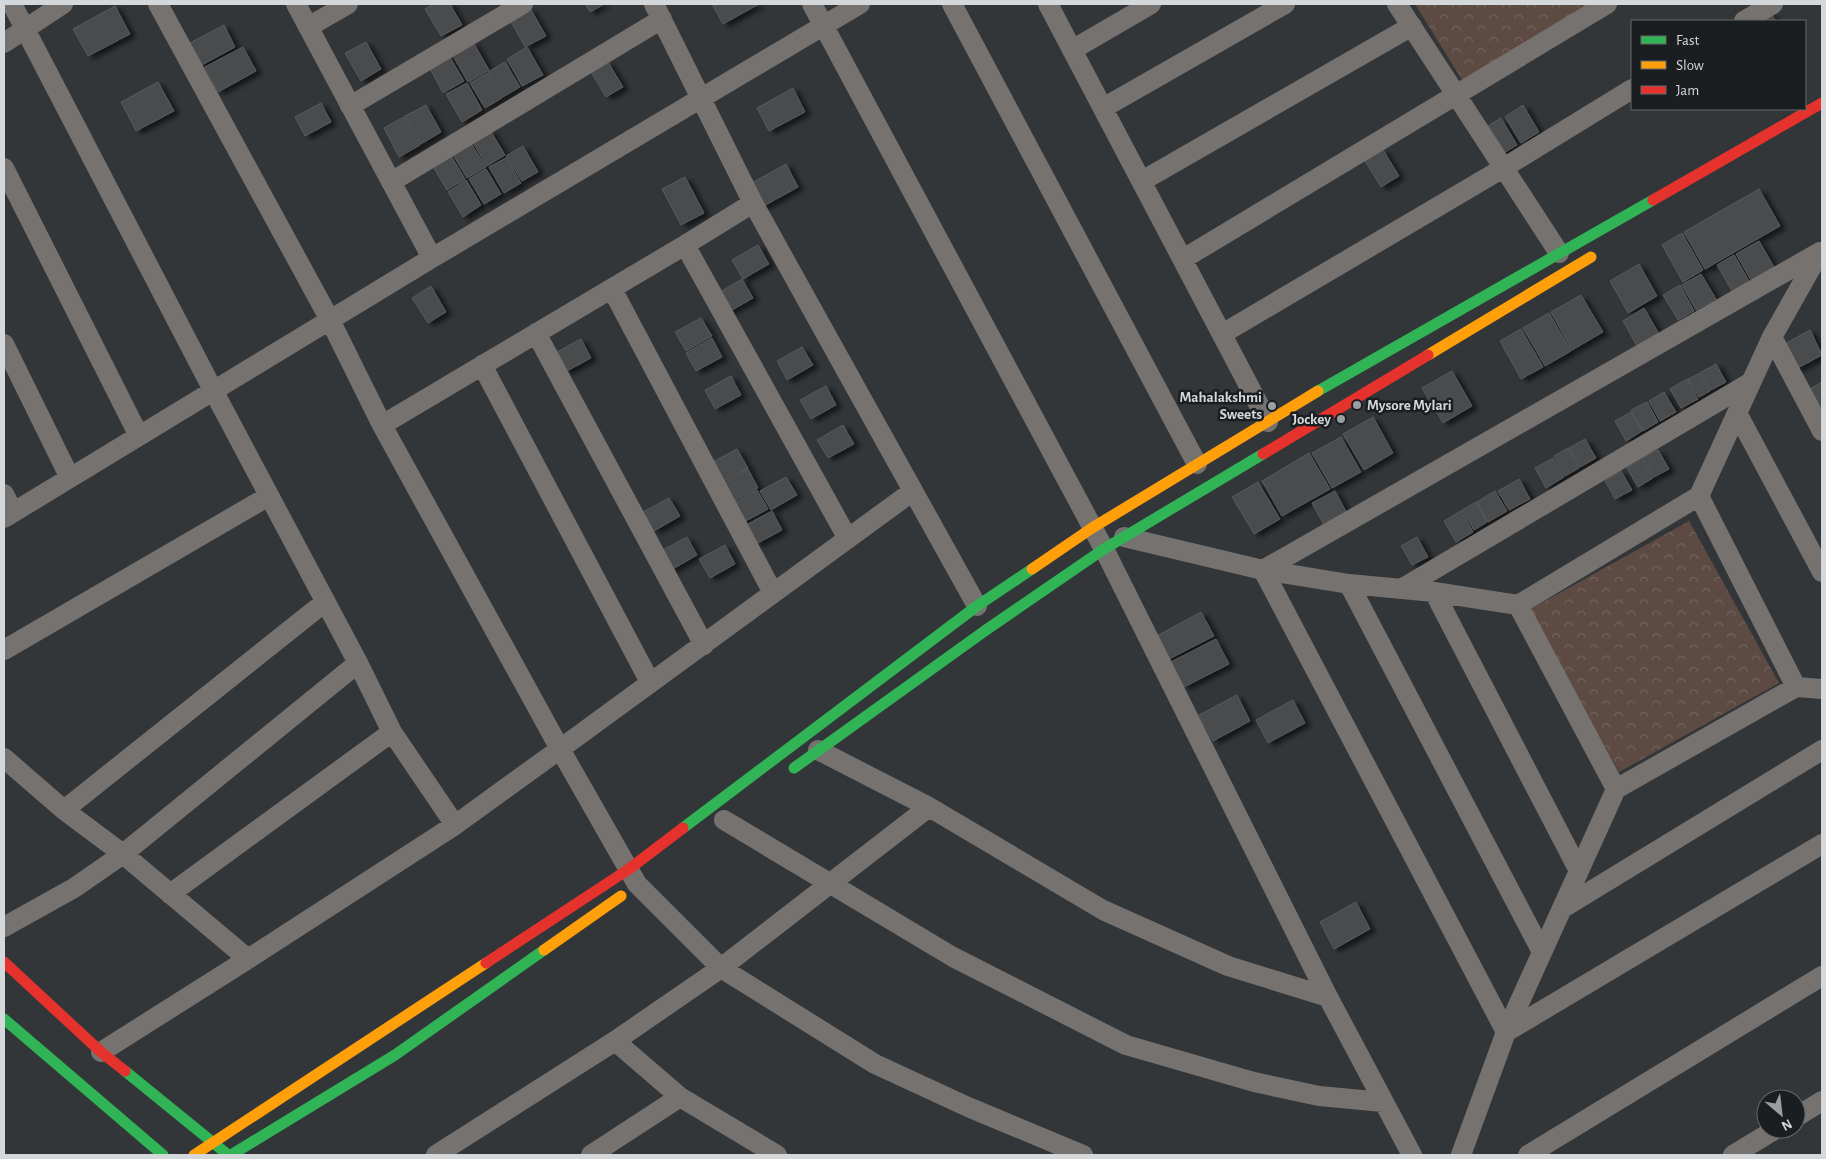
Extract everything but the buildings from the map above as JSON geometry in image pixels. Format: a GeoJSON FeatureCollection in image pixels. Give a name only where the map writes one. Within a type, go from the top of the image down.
{"type":"FeatureCollection","features":[{"type":"Feature","properties":{"kind":"street"},"geometry":{"type":"LineString","coordinates":[[12,4],[358,663],[392,732],[455,824]]}},
{"type":"Feature","properties":{"kind":"street"},"geometry":{"type":"LineString","coordinates":[[4,43],[64,4]]}},
{"type":"Feature","properties":{"kind":"street"},"geometry":{"type":"LineString","coordinates":[[158,4],[330,320],[382,425],[560,749],[637,877],[722,968],[875,1064],[1074,1153]]}},
{"type":"Feature","properties":{"kind":"street"},"geometry":{"type":"LineString","coordinates":[[296,4],[432,258]]}},
{"type":"Feature","properties":{"kind":"street"},"geometry":{"type":"LineString","coordinates":[[308,26],[348,4]]}},
{"type":"Feature","properties":{"kind":"street"},"geometry":{"type":"LineString","coordinates":[[350,106],[523,4]]}},
{"type":"Feature","properties":{"kind":"street"},"geometry":{"type":"LineString","coordinates":[[812,4],[1104,549],[1328,997],[1382,1102],[1412,1155]]}},
{"type":"Feature","properties":{"kind":"street"},"geometry":{"type":"LineString","coordinates":[[4,494],[8,515],[432,258],[860,4]]}},
{"type":"Feature","properties":{"kind":"street"},"geometry":{"type":"LineString","coordinates":[[952,4],[1198,464]]}},
{"type":"Feature","properties":{"kind":"street"},"geometry":{"type":"LineString","coordinates":[[1048,4],[1268,422]]}},
{"type":"Feature","properties":{"kind":"street"},"geometry":{"type":"LineString","coordinates":[[1072,50],[1151,4]]}},
{"type":"Feature","properties":{"kind":"street"},"geometry":{"type":"LineString","coordinates":[[1103,108],[1285,4]]}},
{"type":"Feature","properties":{"kind":"street"},"geometry":{"type":"LineString","coordinates":[[1397,4],[1560,253]]}},
{"type":"Feature","properties":{"kind":"street"},"geometry":{"type":"LineString","coordinates":[[1183,259],[1607,4]]}},
{"type":"Feature","properties":{"kind":"street"},"geometry":{"type":"LineString","coordinates":[[1746,20],[1773,4]]}},
{"type":"Feature","properties":{"kind":"street"},"geometry":{"type":"LineString","coordinates":[[391,182],[658,11],[753,203],[977,606]]}},
{"type":"Feature","properties":{"kind":"street"},"geometry":{"type":"LineString","coordinates":[[1142,181],[1412,26]]}},
{"type":"Feature","properties":{"kind":"street"},"geometry":{"type":"LineString","coordinates":[[1222,334],[1631,91]]}},
{"type":"Feature","properties":{"kind":"street"},"geometry":{"type":"LineString","coordinates":[[4,962],[102,1052],[230,1155],[395,1055],[637,877],[977,606],[1092,528],[1362,365],[1822,103]]}},
{"type":"Feature","properties":{"kind":"street"},"geometry":{"type":"LineString","coordinates":[[4,168],[139,436]]}},
{"type":"Feature","properties":{"kind":"street"},"geometry":{"type":"LineString","coordinates":[[382,425],[753,203]]}},
{"type":"Feature","properties":{"kind":"street"},"geometry":{"type":"LineString","coordinates":[[685,245],[848,539]]}},
{"type":"Feature","properties":{"kind":"street"},"geometry":{"type":"LineString","coordinates":[[786,773],[986,630],[1104,549],[1605,249]]}},
{"type":"Feature","properties":{"kind":"street"},"geometry":{"type":"LineString","coordinates":[[1124,537],[1263,570],[1349,584],[1434,592],[1518,605],[1699,496],[1772,337],[1822,252]]}},
{"type":"Feature","properties":{"kind":"street"},"geometry":{"type":"LineString","coordinates":[[1263,570],[1822,252]]}},
{"type":"Feature","properties":{"kind":"street"},"geometry":{"type":"LineString","coordinates":[[612,288],[773,593]]}},
{"type":"Feature","properties":{"kind":"street"},"geometry":{"type":"LineString","coordinates":[[536,333],[704,644]]}},
{"type":"Feature","properties":{"kind":"street"},"geometry":{"type":"LineString","coordinates":[[1772,337],[1822,431]]}},
{"type":"Feature","properties":{"kind":"street"},"geometry":{"type":"LineString","coordinates":[[4,344],[70,478]]}},
{"type":"Feature","properties":{"kind":"street"},"geometry":{"type":"LineString","coordinates":[[482,365],[650,682]]}},
{"type":"Feature","properties":{"kind":"street"},"geometry":{"type":"LineString","coordinates":[[1402,589],[1751,382]]}},
{"type":"Feature","properties":{"kind":"street"},"geometry":{"type":"LineString","coordinates":[[1737,413],[1822,572]]}},
{"type":"Feature","properties":{"kind":"street"},"geometry":{"type":"LineString","coordinates":[[102,1052],[455,824],[914,491]]}},
{"type":"Feature","properties":{"kind":"street"},"geometry":{"type":"LineString","coordinates":[[4,650],[269,496]]}},
{"type":"Feature","properties":{"kind":"street"},"geometry":{"type":"LineString","coordinates":[[1699,496],[1796,687]]}},
{"type":"Feature","properties":{"kind":"street"},"geometry":{"type":"LineString","coordinates":[[1263,570],[1506,1032]]}},
{"type":"Feature","properties":{"kind":"street"},"geometry":{"type":"LineString","coordinates":[[1349,584],[1542,952]]}},
{"type":"Feature","properties":{"kind":"street"},"geometry":{"type":"LineString","coordinates":[[1434,592],[1579,871]]}},
{"type":"Feature","properties":{"kind":"street"},"geometry":{"type":"LineString","coordinates":[[64,810],[325,602]]}},
{"type":"Feature","properties":{"kind":"street"},"geometry":{"type":"LineString","coordinates":[[1518,605],[1616,789]]}},
{"type":"Feature","properties":{"kind":"street"},"geometry":{"type":"LineString","coordinates":[[4,927],[74,888],[123,854],[358,663]]}},
{"type":"Feature","properties":{"kind":"street"},"geometry":{"type":"LineString","coordinates":[[1461,1155],[1506,1032],[1616,789],[1796,687],[1822,689]]}},
{"type":"Feature","properties":{"kind":"street"},"geometry":{"type":"LineString","coordinates":[[170,894],[392,732]]}},
{"type":"Feature","properties":{"kind":"street"},"geometry":{"type":"LineString","coordinates":[[818,750],[929,807],[1103,910],[1228,966],[1328,997]]}},
{"type":"Feature","properties":{"kind":"street"},"geometry":{"type":"LineString","coordinates":[[1562,908],[1822,750]]}},
{"type":"Feature","properties":{"kind":"street"},"geometry":{"type":"LineString","coordinates":[[4,758],[64,810],[123,854],[248,959]]}},
{"type":"Feature","properties":{"kind":"street"},"geometry":{"type":"LineString","coordinates":[[436,1155],[615,1041],[722,968],[929,807]]}},
{"type":"Feature","properties":{"kind":"street"},"geometry":{"type":"LineString","coordinates":[[724,820],[953,957],[1126,1045],[1254,1082],[1319,1096],[1382,1102]]}},
{"type":"Feature","properties":{"kind":"street"},"geometry":{"type":"LineString","coordinates":[[1506,1032],[1822,844]]}},
{"type":"Feature","properties":{"kind":"street"},"geometry":{"type":"LineString","coordinates":[[194,1155],[637,877]]}},
{"type":"Feature","properties":{"kind":"street"},"geometry":{"type":"LineString","coordinates":[[1528,1155],[1822,976]]}},
{"type":"Feature","properties":{"kind":"street"},"geometry":{"type":"LineString","coordinates":[[4,1019],[163,1155]]}},
{"type":"Feature","properties":{"kind":"street"},"geometry":{"type":"LineString","coordinates":[[615,1041],[680,1097],[778,1155]]}},
{"type":"Feature","properties":{"kind":"street"},"geometry":{"type":"LineString","coordinates":[[591,1155],[680,1097]]}},
{"type":"Feature","properties":{"kind":"street"},"geometry":{"type":"LineString","coordinates":[[1806,1111],[1822,1101]]}},
{"type":"Feature","properties":{"kind":"street"},"geometry":{"type":"LineString","coordinates":[[1734,1155],[1760,1139]]}},
{"type":"Feature","properties":{"kind":"green space"},"geometry":{"type":"Polygon","coordinates":[[[1415,4],[1593,4],[1464,83],[1415,4]]]}},
{"type":"Feature","properties":{"kind":"green space"},"geometry":{"type":"Polygon","coordinates":[[[1689,521],[1779,683],[1619,772],[1529,610],[1689,521]]]}},
{"type":"Feature","properties":{"kind":"traffic: fast"},"geometry":{"type":"LineString","coordinates":[[1318,391],[1653,200]]}},
{"type":"Feature","properties":{"kind":"traffic: fast"},"geometry":{"type":"LineString","coordinates":[[794,768],[986,630],[1104,549],[1263,454]]}},
{"type":"Feature","properties":{"kind":"traffic: fast"},"geometry":{"type":"LineString","coordinates":[[683,828],[977,606],[1032,569]]}},
{"type":"Feature","properties":{"kind":"traffic: fast"},"geometry":{"type":"LineString","coordinates":[[231,1155],[395,1055],[544,950]]}},
{"type":"Feature","properties":{"kind":"traffic: fast"},"geometry":{"type":"LineString","coordinates":[[4,1019],[163,1155]]}},
{"type":"Feature","properties":{"kind":"traffic: fast"},"geometry":{"type":"LineString","coordinates":[[125,1071],[227,1154]]}},
{"type":"Feature","properties":{"kind":"traffic: slow"},"geometry":{"type":"LineString","coordinates":[[1428,355],[1591,257]]}},
{"type":"Feature","properties":{"kind":"traffic: slow"},"geometry":{"type":"LineString","coordinates":[[1032,569],[1092,528],[1318,391]]}},
{"type":"Feature","properties":{"kind":"traffic: slow"},"geometry":{"type":"LineString","coordinates":[[544,950],[621,896]]}},
{"type":"Feature","properties":{"kind":"traffic: slow"},"geometry":{"type":"LineString","coordinates":[[194,1155],[486,963]]}},
{"type":"Feature","properties":{"kind":"traffic: jam"},"geometry":{"type":"LineString","coordinates":[[1653,200],[1822,103]]}},
{"type":"Feature","properties":{"kind":"traffic: jam"},"geometry":{"type":"LineString","coordinates":[[1263,454],[1428,355]]}},
{"type":"Feature","properties":{"kind":"traffic: jam"},"geometry":{"type":"LineString","coordinates":[[486,963],[629,869],[683,828]]}},
{"type":"Feature","properties":{"kind":"traffic: jam"},"geometry":{"type":"LineString","coordinates":[[4,962],[101,1052],[125,1071]]}},
{"type":"Feature","properties":{"kind":"place","name":"Mysore Mylari"},"geometry":{"type":"Point","coordinates":[1357,405]}},
{"type":"Feature","properties":{"kind":"place","name":"Mahalakshmi Sweets"},"geometry":{"type":"Point","coordinates":[1272,406]}},
{"type":"Feature","properties":{"kind":"place","name":"Jockey"},"geometry":{"type":"Point","coordinates":[1341,419]}}]}
